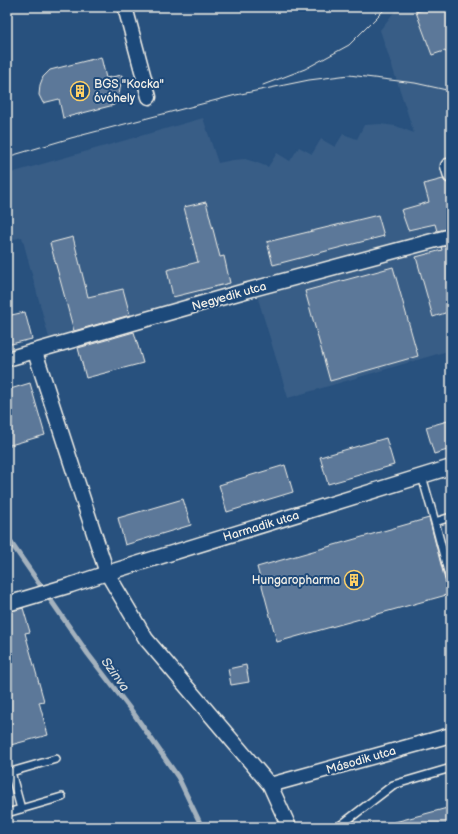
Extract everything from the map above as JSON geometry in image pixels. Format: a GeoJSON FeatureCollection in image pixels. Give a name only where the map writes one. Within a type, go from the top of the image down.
{"type":"FeatureCollection","features":[{"type":"Feature","properties":{"kind":"street"},"geometry":{"type":"LineString","coordinates":[[125,7],[150,97]]}},
{"type":"Feature","properties":{"kind":"street","name":"Negyedik utca"},"geometry":{"type":"LineString","coordinates":[[7,359],[245,291],[451,236]]}},
{"type":"Feature","properties":{"kind":"street"},"geometry":{"type":"LineString","coordinates":[[35,352],[107,573],[146,639],[270,785],[289,827]]}},
{"type":"Feature","properties":{"kind":"street","name":"Harmadik utca"},"geometry":{"type":"LineString","coordinates":[[7,604],[451,467]]}},
{"type":"Feature","properties":{"kind":"street","name":"Második utca"},"geometry":{"type":"LineString","coordinates":[[270,785],[451,735]]}},
{"type":"Feature","properties":{"kind":"lane"},"geometry":{"type":"LineString","coordinates":[[422,476],[451,583]]}},
{"type":"Feature","properties":{"kind":"lane"},"geometry":{"type":"LineString","coordinates":[[435,522],[451,517]]}},
{"type":"Feature","properties":{"kind":"lane"},"geometry":{"type":"LineString","coordinates":[[21,809],[11,772],[56,759]]}},
{"type":"Feature","properties":{"kind":"lane"},"geometry":{"type":"LineString","coordinates":[[342,827],[341,825],[393,785],[451,768]]}},
{"type":"Feature","properties":{"kind":"lane"},"geometry":{"type":"LineString","coordinates":[[7,813],[62,798]]}},
{"type":"Feature","properties":{"kind":"shaded area"},"geometry":{"type":"Polygon","coordinates":[[[398,7],[451,7],[451,350],[288,398],[253,282],[49,338],[22,237],[7,241],[7,174],[203,118],[218,163],[245,159],[268,167],[277,153],[290,161],[299,147],[312,154],[321,139],[335,147],[343,134],[357,139],[364,125],[380,124],[396,126],[414,133],[380,30],[398,7]]]}},
{"type":"Feature","properties":{"kind":"building"},"geometry":{"type":"Polygon","coordinates":[[[429,7],[451,7],[451,54],[444,51],[432,55],[416,12],[429,7]]]}},
{"type":"Feature","properties":{"kind":"building","name":"BGS \"Kocka\" óvóhely"},"geometry":{"type":"Polygon","coordinates":[[[101,57],[106,78],[122,75],[119,96],[114,105],[63,118],[59,99],[43,103],[39,95],[40,85],[43,77],[50,70],[101,57]]]}},
{"type":"Feature","properties":{"kind":"building"},"geometry":{"type":"Polygon","coordinates":[[[443,179],[445,182],[451,184],[451,228],[437,231],[435,224],[408,230],[401,210],[429,202],[424,184],[443,179]]]}},
{"type":"Feature","properties":{"kind":"building"},"geometry":{"type":"Polygon","coordinates":[[[206,202],[220,257],[224,256],[230,283],[173,297],[167,270],[198,262],[184,207],[206,202]]]}},
{"type":"Feature","properties":{"kind":"building"},"geometry":{"type":"Polygon","coordinates":[[[378,215],[384,236],[273,265],[267,242],[378,215]]]}},
{"type":"Feature","properties":{"kind":"building"},"geometry":{"type":"Polygon","coordinates":[[[73,237],[88,297],[123,289],[130,315],[74,331],[50,243],[73,237]]]}},
{"type":"Feature","properties":{"kind":"building"},"geometry":{"type":"Polygon","coordinates":[[[451,245],[451,311],[433,317],[416,257],[442,250],[441,247],[451,245]]]}},
{"type":"Feature","properties":{"kind":"building"},"geometry":{"type":"Polygon","coordinates":[[[393,267],[418,356],[330,381],[305,291],[393,267]]]}},
{"type":"Feature","properties":{"kind":"building"},"geometry":{"type":"Polygon","coordinates":[[[25,312],[32,339],[7,345],[7,316],[25,312]]]}},
{"type":"Feature","properties":{"kind":"building"},"geometry":{"type":"Polygon","coordinates":[[[134,332],[143,363],[86,378],[78,348],[134,332]]]}},
{"type":"Feature","properties":{"kind":"building"},"geometry":{"type":"Polygon","coordinates":[[[30,383],[45,435],[7,446],[7,390],[30,383]]]}},
{"type":"Feature","properties":{"kind":"building"},"geometry":{"type":"Polygon","coordinates":[[[451,420],[451,449],[434,454],[426,427],[451,420]]]}},
{"type":"Feature","properties":{"kind":"building"},"geometry":{"type":"Polygon","coordinates":[[[386,438],[394,465],[328,484],[320,457],[386,438]]]}},
{"type":"Feature","properties":{"kind":"building"},"geometry":{"type":"Polygon","coordinates":[[[285,465],[293,492],[227,512],[219,485],[285,465]]]}},
{"type":"Feature","properties":{"kind":"building"},"geometry":{"type":"Polygon","coordinates":[[[183,499],[191,525],[125,545],[118,518],[183,499]]]}},
{"type":"Feature","properties":{"kind":"building","name":"Hungaropharma"},"geometry":{"type":"Polygon","coordinates":[[[429,518],[450,594],[277,642],[257,567],[429,518]]]}},
{"type":"Feature","properties":{"kind":"building"},"geometry":{"type":"Polygon","coordinates":[[[23,608],[30,632],[25,633],[44,701],[39,702],[48,735],[7,746],[7,612],[23,608]]]}},
{"type":"Feature","properties":{"kind":"building"},"geometry":{"type":"Polygon","coordinates":[[[246,665],[249,682],[231,685],[228,669],[246,665]]]}},
{"type":"Feature","properties":{"kind":"building"},"geometry":{"type":"Polygon","coordinates":[[[451,807],[451,827],[392,827],[391,823],[451,807]]]}},
{"type":"Feature","properties":{"kind":"waterway","name":"Szinva"},"geometry":{"type":"LineString","coordinates":[[7,537],[88,654],[134,714],[178,777],[202,827]]}},
{"type":"Feature","properties":{"kind":"tram line"},"geometry":{"type":"LineString","coordinates":[[263,85],[305,69],[349,45],[387,7]]}},
{"type":"Feature","properties":{"kind":"tram line"},"geometry":{"type":"LineString","coordinates":[[7,157],[71,138],[236,95],[309,80],[349,75],[415,83],[451,91]]}},
{"type":"Feature","properties":{"kind":"place","name":"BGS \"Kocka\" óvóhely"},"geometry":{"type":"Point","coordinates":[80,91]}},
{"type":"Feature","properties":{"kind":"place","name":"Hungaropharma"},"geometry":{"type":"Point","coordinates":[354,580]}}]}
